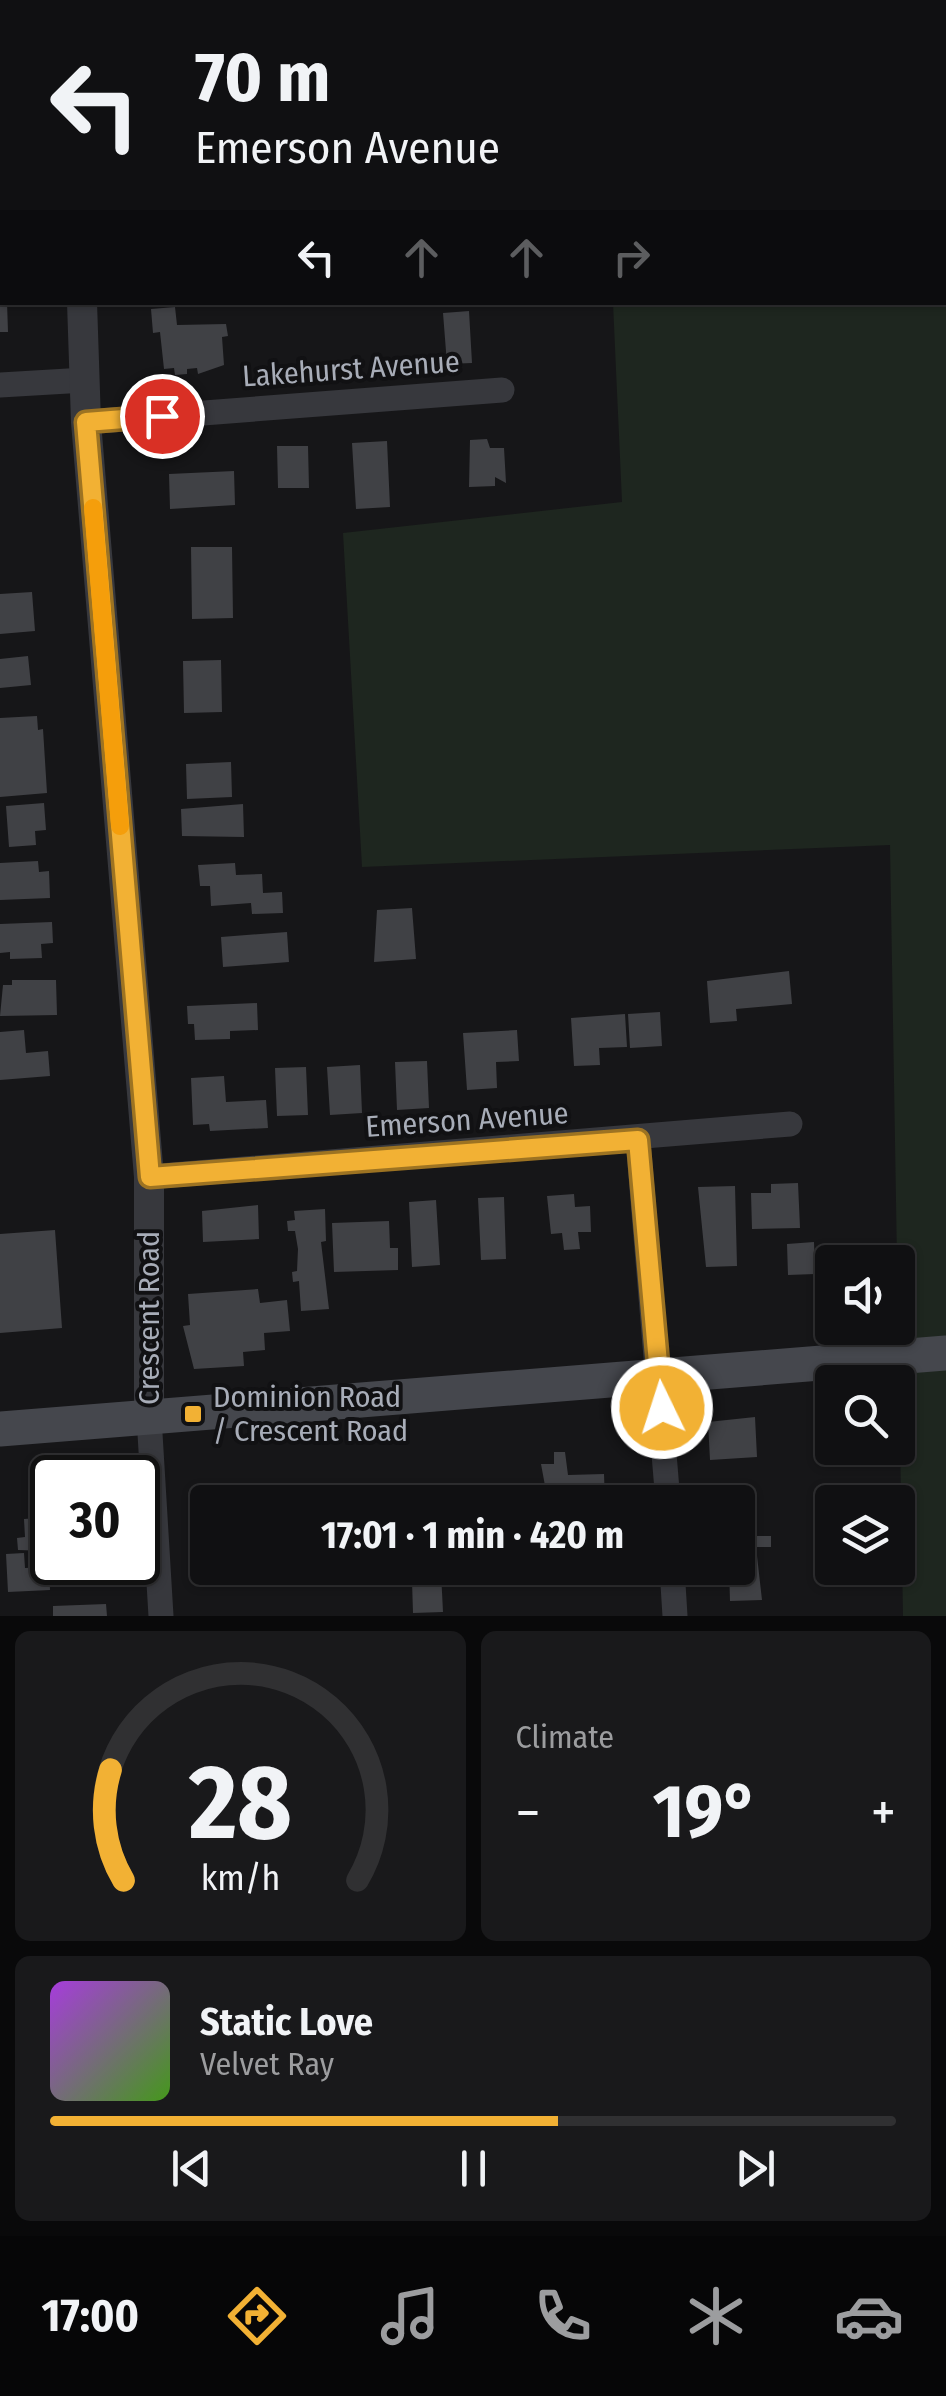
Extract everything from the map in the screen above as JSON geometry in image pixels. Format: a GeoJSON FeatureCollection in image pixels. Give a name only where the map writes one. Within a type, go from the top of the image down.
{"type":"FeatureCollection","features":[{"type":"Feature","properties":{"kind":"main road"},"geometry":{"type":"LineString","coordinates":[[0,1430],[946,1353]]}},
{"type":"Feature","properties":{"kind":"street","name":"Crescent Road"},"geometry":{"type":"LineString","coordinates":[[82,305],[86,422],[150,1177],[148,1417],[161,1616]]}},
{"type":"Feature","properties":{"kind":"street"},"geometry":{"type":"LineString","coordinates":[[0,384],[85,380]]}},
{"type":"Feature","properties":{"kind":"street","name":"Lakehurst Avenue"},"geometry":{"type":"LineString","coordinates":[[86,422],[502,390]]}},
{"type":"Feature","properties":{"kind":"street","name":"Emerson Avenue"},"geometry":{"type":"LineString","coordinates":[[150,1177],[638,1140],[790,1124]]}},
{"type":"Feature","properties":{"kind":"street"},"geometry":{"type":"LineString","coordinates":[[638,1140],[667,1485]]}},
{"type":"Feature","properties":{"kind":"street"},"geometry":{"type":"LineString","coordinates":[[673,1585],[675,1616]]}},
{"type":"Feature","properties":{"kind":"shaded area"},"geometry":{"type":"Polygon","coordinates":[[[613,305],[946,305],[946,1616],[903,1616],[902,1585],[915,1585],[915,1485],[901,1485],[900,1465],[915,1465],[915,1365],[899,1365],[898,1345],[915,1345],[915,1245],[897,1245],[890,845],[362,867],[343,533],[622,502],[613,305]]]}},
{"type":"Feature","properties":{"kind":"building"},"geometry":{"type":"Polygon","coordinates":[[[0,305],[7,305],[8,332],[0,332],[0,305]]]}},
{"type":"Feature","properties":{"kind":"building"},"geometry":{"type":"Polygon","coordinates":[[[175,307],[177,325],[226,324],[228,336],[222,337],[224,365],[198,374],[197,368],[175,375],[174,368],[164,369],[160,332],[153,333],[151,309],[175,307]]]}},
{"type":"Feature","properties":{"kind":"building"},"geometry":{"type":"Polygon","coordinates":[[[469,311],[472,363],[447,364],[443,313],[469,311]]]}},
{"type":"Feature","properties":{"kind":"building"},"geometry":{"type":"Polygon","coordinates":[[[487,439],[490,448],[504,448],[506,483],[495,477],[495,486],[469,487],[470,440],[487,439]]]}},
{"type":"Feature","properties":{"kind":"building"},"geometry":{"type":"Polygon","coordinates":[[[387,441],[390,507],[356,509],[352,443],[387,441]]]}},
{"type":"Feature","properties":{"kind":"building"},"geometry":{"type":"Polygon","coordinates":[[[277,446],[308,446],[309,488],[278,488],[277,446]]]}},
{"type":"Feature","properties":{"kind":"building"},"geometry":{"type":"Polygon","coordinates":[[[234,471],[235,505],[170,509],[169,474],[234,471]]]}},
{"type":"Feature","properties":{"kind":"building"},"geometry":{"type":"Polygon","coordinates":[[[191,547],[232,547],[233,618],[192,619],[191,547]]]}},
{"type":"Feature","properties":{"kind":"building"},"geometry":{"type":"Polygon","coordinates":[[[32,592],[35,631],[0,634],[0,594],[32,592]]]}},
{"type":"Feature","properties":{"kind":"building"},"geometry":{"type":"Polygon","coordinates":[[[28,656],[31,685],[0,688],[0,659],[28,656]]]}},
{"type":"Feature","properties":{"kind":"building"},"geometry":{"type":"Polygon","coordinates":[[[221,660],[222,712],[184,713],[183,661],[221,660]]]}},
{"type":"Feature","properties":{"kind":"building"},"geometry":{"type":"Polygon","coordinates":[[[37,716],[38,730],[43,729],[47,793],[0,797],[0,718],[37,716]]]}},
{"type":"Feature","properties":{"kind":"building"},"geometry":{"type":"Polygon","coordinates":[[[231,762],[232,797],[187,799],[186,764],[231,762]]]}},
{"type":"Feature","properties":{"kind":"building"},"geometry":{"type":"Polygon","coordinates":[[[44,803],[46,830],[35,831],[36,845],[9,847],[6,806],[44,803]]]}},
{"type":"Feature","properties":{"kind":"building"},"geometry":{"type":"Polygon","coordinates":[[[243,804],[244,837],[182,836],[181,809],[243,804]]]}},
{"type":"Feature","properties":{"kind":"building"},"geometry":{"type":"Polygon","coordinates":[[[38,861],[39,872],[49,871],[50,898],[0,900],[0,863],[38,861]]]}},
{"type":"Feature","properties":{"kind":"building"},"geometry":{"type":"Polygon","coordinates":[[[235,863],[236,875],[262,874],[263,893],[282,892],[283,913],[252,914],[251,903],[211,906],[210,886],[200,886],[198,865],[235,863]]]}},
{"type":"Feature","properties":{"kind":"building"},"geometry":{"type":"Polygon","coordinates":[[[412,908],[416,959],[374,962],[377,910],[412,908]]]}},
{"type":"Feature","properties":{"kind":"building"},"geometry":{"type":"Polygon","coordinates":[[[52,922],[53,943],[41,944],[42,958],[10,959],[10,952],[0,953],[0,924],[52,922]]]}},
{"type":"Feature","properties":{"kind":"building"},"geometry":{"type":"Polygon","coordinates":[[[287,932],[289,962],[223,967],[221,937],[287,932]]]}},
{"type":"Feature","properties":{"kind":"building"},"geometry":{"type":"Polygon","coordinates":[[[789,971],[792,1004],[736,1009],[737,1021],[710,1023],[707,981],[789,971]]]}},
{"type":"Feature","properties":{"kind":"building"},"geometry":{"type":"Polygon","coordinates":[[[12,980],[56,980],[57,1015],[0,1016],[3,985],[12,985],[12,980]]]}},
{"type":"Feature","properties":{"kind":"building"},"geometry":{"type":"Polygon","coordinates":[[[257,1003],[258,1030],[230,1031],[230,1039],[195,1040],[194,1024],[188,1024],[187,1006],[257,1003]]]}},
{"type":"Feature","properties":{"kind":"building"},"geometry":{"type":"Polygon","coordinates":[[[660,1012],[662,1046],[630,1048],[628,1014],[660,1012]]]}},
{"type":"Feature","properties":{"kind":"building"},"geometry":{"type":"Polygon","coordinates":[[[625,1014],[627,1047],[599,1048],[600,1065],[574,1066],[571,1018],[625,1014]]]}},
{"type":"Feature","properties":{"kind":"building"},"geometry":{"type":"Polygon","coordinates":[[[24,1030],[26,1053],[48,1051],[50,1076],[0,1080],[0,1032],[24,1030]]]}},
{"type":"Feature","properties":{"kind":"building"},"geometry":{"type":"Polygon","coordinates":[[[517,1030],[519,1061],[496,1062],[497,1088],[467,1090],[463,1033],[517,1030]]]}},
{"type":"Feature","properties":{"kind":"building"},"geometry":{"type":"Polygon","coordinates":[[[427,1061],[429,1108],[397,1110],[395,1062],[427,1061]]]}},
{"type":"Feature","properties":{"kind":"building"},"geometry":{"type":"Polygon","coordinates":[[[360,1065],[362,1113],[330,1115],[327,1067],[360,1065]]]}},
{"type":"Feature","properties":{"kind":"building"},"geometry":{"type":"Polygon","coordinates":[[[306,1067],[308,1115],[277,1116],[275,1068],[306,1067]]]}},
{"type":"Feature","properties":{"kind":"building"},"geometry":{"type":"Polygon","coordinates":[[[224,1076],[226,1102],[266,1100],[268,1128],[210,1131],[209,1124],[193,1125],[191,1078],[224,1076]]]}},
{"type":"Feature","properties":{"kind":"building"},"geometry":{"type":"Polygon","coordinates":[[[798,1183],[800,1228],[752,1229],[751,1193],[771,1193],[771,1184],[798,1183]]]}},
{"type":"Feature","properties":{"kind":"building"},"geometry":{"type":"Polygon","coordinates":[[[735,1186],[737,1266],[706,1267],[698,1187],[735,1186]]]}},
{"type":"Feature","properties":{"kind":"building"},"geometry":{"type":"Polygon","coordinates":[[[574,1194],[575,1207],[590,1206],[591,1232],[578,1232],[580,1249],[564,1250],[562,1233],[551,1234],[547,1196],[574,1194]]]}},
{"type":"Feature","properties":{"kind":"building"},"geometry":{"type":"Polygon","coordinates":[[[504,1197],[506,1259],[481,1260],[478,1198],[504,1197]]]}},
{"type":"Feature","properties":{"kind":"building"},"geometry":{"type":"Polygon","coordinates":[[[436,1200],[440,1265],[412,1267],[409,1202],[436,1200]]]}},
{"type":"Feature","properties":{"kind":"building"},"geometry":{"type":"Polygon","coordinates":[[[258,1205],[259,1239],[203,1242],[202,1211],[258,1205]]]}},
{"type":"Feature","properties":{"kind":"building"},"geometry":{"type":"Polygon","coordinates":[[[325,1209],[326,1241],[321,1242],[329,1309],[301,1311],[299,1281],[293,1282],[292,1272],[297,1271],[298,1249],[295,1231],[288,1231],[287,1221],[295,1220],[294,1211],[325,1209]]]}},
{"type":"Feature","properties":{"kind":"building"},"geometry":{"type":"Polygon","coordinates":[[[389,1221],[390,1248],[398,1248],[398,1270],[334,1272],[332,1223],[389,1221]]]}},
{"type":"Feature","properties":{"kind":"building"},"geometry":{"type":"Polygon","coordinates":[[[55,1230],[62,1328],[0,1333],[0,1234],[55,1230]]]}},
{"type":"Feature","properties":{"kind":"building"},"geometry":{"type":"Polygon","coordinates":[[[814,1242],[815,1274],[788,1275],[787,1244],[814,1242]]]}},
{"type":"Feature","properties":{"kind":"building"},"geometry":{"type":"Polygon","coordinates":[[[258,1289],[260,1303],[287,1300],[290,1331],[264,1333],[265,1350],[243,1352],[244,1366],[194,1369],[183,1326],[190,1325],[188,1294],[258,1289]]]}},
{"type":"Feature","properties":{"kind":"building"},"geometry":{"type":"Polygon","coordinates":[[[755,1417],[757,1457],[710,1460],[708,1422],[755,1417]]]}},
{"type":"Feature","properties":{"kind":"building"},"geometry":{"type":"Polygon","coordinates":[[[554,1452],[565,1452],[568,1475],[604,1474],[604,1485],[545,1485],[541,1464],[554,1464],[554,1452]]]}},
{"type":"Feature","properties":{"kind":"building"},"geometry":{"type":"Polygon","coordinates":[[[24,1519],[30,1519],[30,1550],[18,1550],[17,1538],[25,1537],[24,1519]]]}},
{"type":"Feature","properties":{"kind":"building"},"geometry":{"type":"Polygon","coordinates":[[[755,1536],[771,1536],[771,1547],[756,1547],[762,1600],[730,1601],[730,1585],[755,1585],[755,1536]]]}},
{"type":"Feature","properties":{"kind":"building"},"geometry":{"type":"Polygon","coordinates":[[[24,1553],[25,1568],[30,1568],[30,1585],[50,1585],[50,1590],[8,1592],[6,1554],[24,1553]]]}},
{"type":"Feature","properties":{"kind":"building"},"geometry":{"type":"Polygon","coordinates":[[[412,1585],[442,1585],[443,1612],[413,1613],[412,1585]]]}},
{"type":"Feature","properties":{"kind":"building"},"geometry":{"type":"Polygon","coordinates":[[[106,1604],[107,1616],[53,1616],[53,1606],[106,1604]]]}},
{"type":"Feature","properties":{"kind":"slow traffic"},"geometry":{"type":"LineString","coordinates":[[93,508],[120,826]]}},
{"type":"Feature","properties":{"kind":"place","name":"Dominion Road / Crescent Road"},"geometry":{"type":"Point","coordinates":[193,1414]}},
{"type":"Feature","properties":{"kind":"route"},"geometry":{"type":"LineString","coordinates":[[162,416],[86,422],[150,1177],[638,1140],[662,1408]]}}]}
